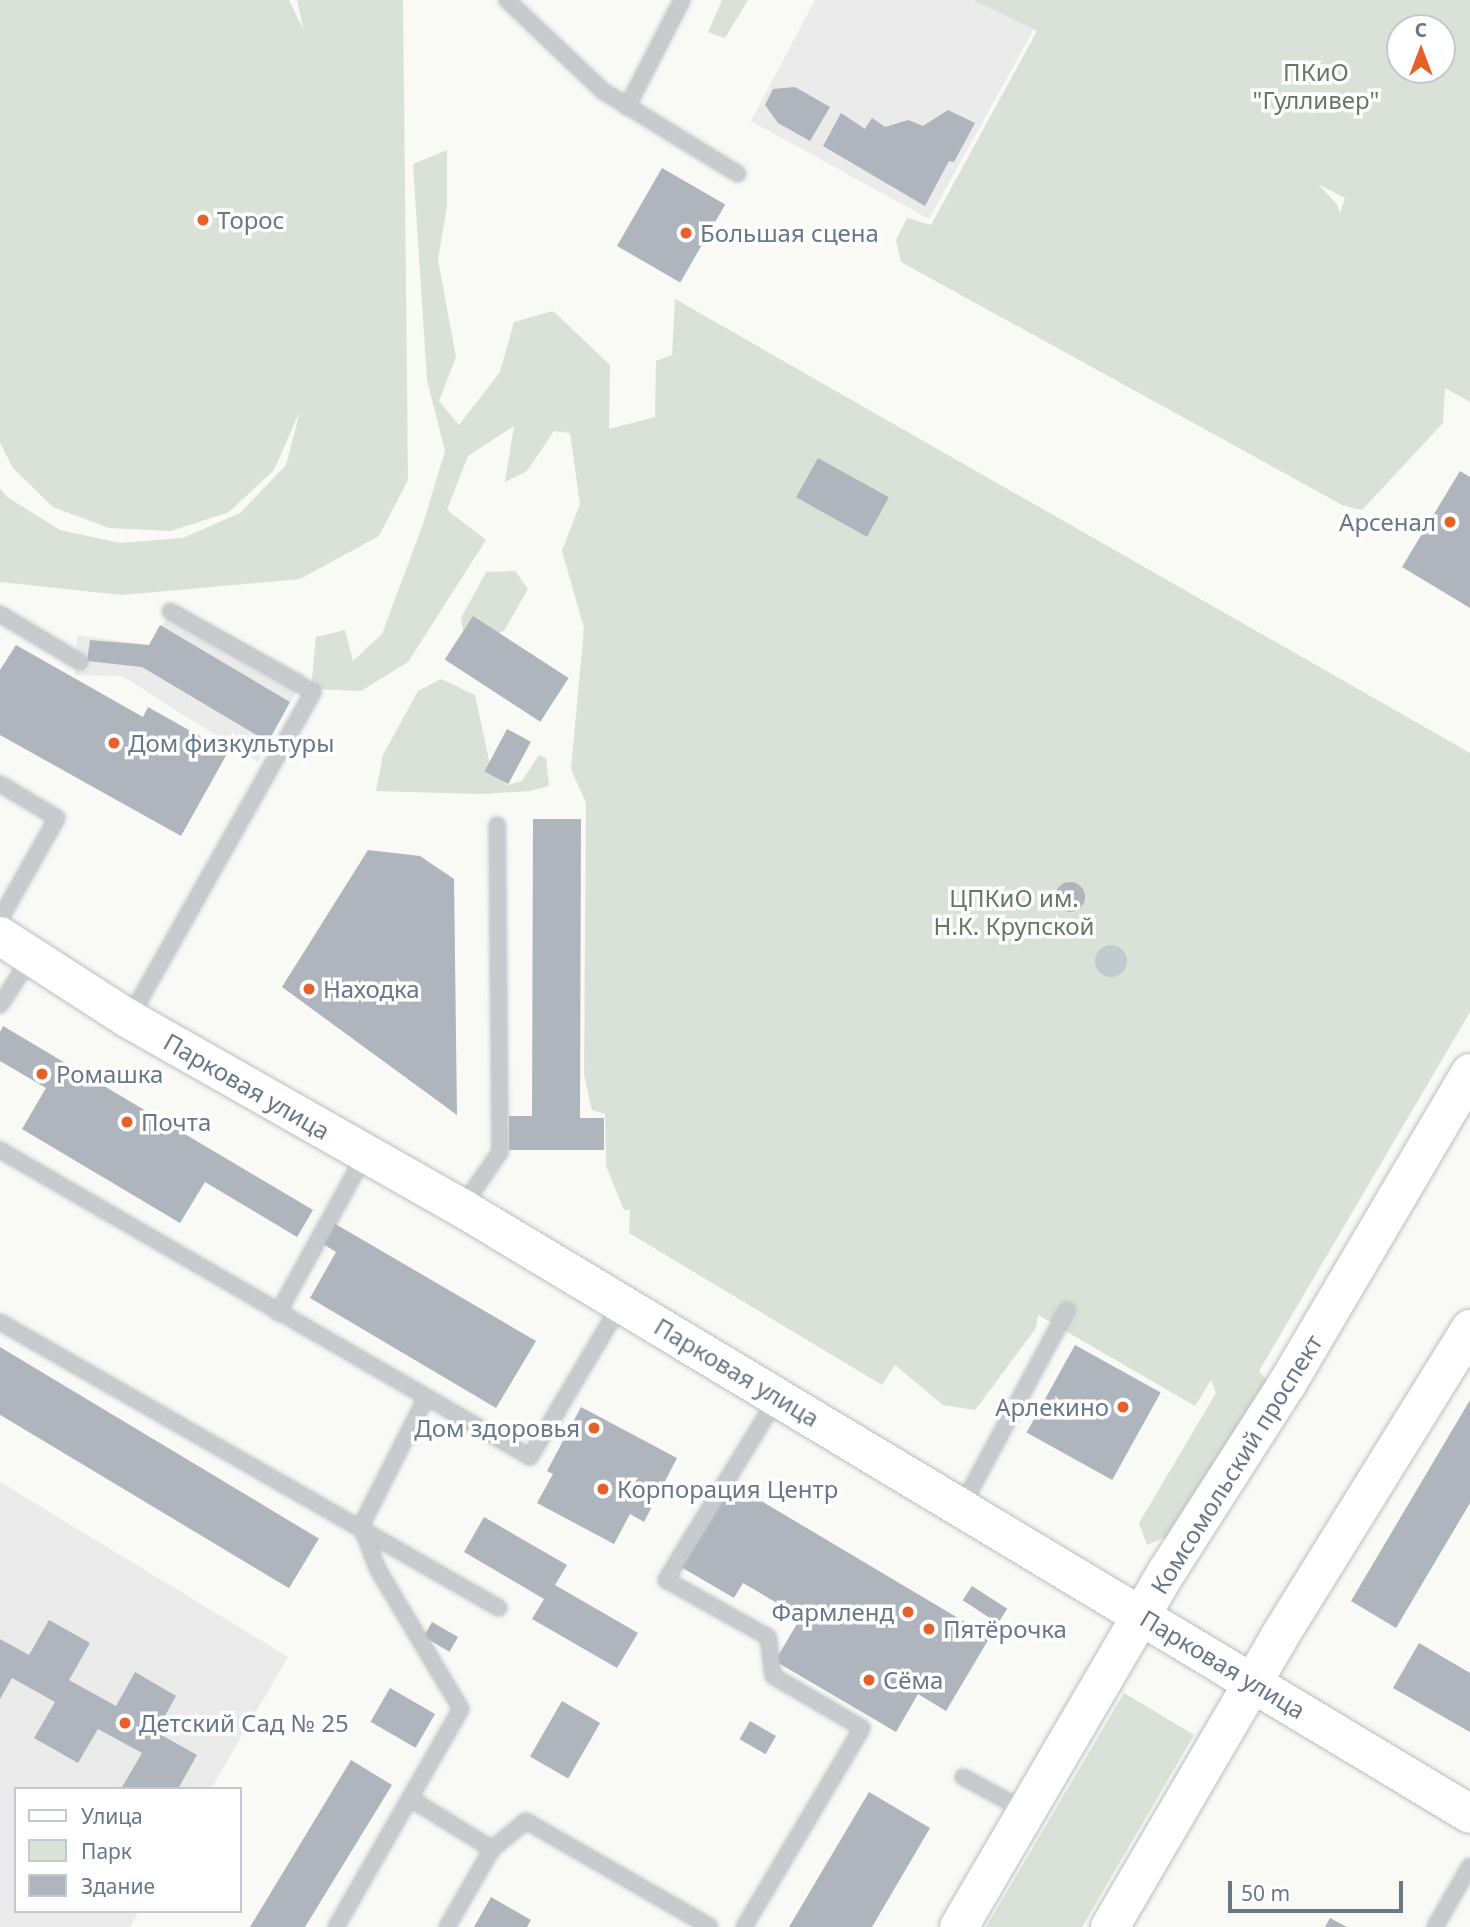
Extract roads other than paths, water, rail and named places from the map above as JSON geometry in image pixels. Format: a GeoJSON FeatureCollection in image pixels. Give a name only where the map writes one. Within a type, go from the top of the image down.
{"type":"FeatureCollection","features":[{"type":"Feature","properties":{"kind":"main road","name":"Парковая улица"},"geometry":{"type":"LineString","coordinates":[[0,936],[129,1018],[462,1208],[1470,1814]]}},
{"type":"Feature","properties":{"kind":"main road","name":"Комсомольский проспект"},"geometry":{"type":"LineString","coordinates":[[960,1927],[1142,1615],[1287,1384],[1470,1073]]}},
{"type":"Feature","properties":{"kind":"main road"},"geometry":{"type":"LineString","coordinates":[[1110,1927],[1253,1682],[1470,1329]]}},
{"type":"Feature","properties":{"kind":"lane"},"geometry":{"type":"LineString","coordinates":[[507,0],[603,92],[738,174]]}},
{"type":"Feature","properties":{"kind":"lane"},"geometry":{"type":"LineString","coordinates":[[627,107],[682,0]]}},
{"type":"Feature","properties":{"kind":"lane"},"geometry":{"type":"LineString","coordinates":[[129,1018],[313,692],[170,611]]}},
{"type":"Feature","properties":{"kind":"lane"},"geometry":{"type":"LineString","coordinates":[[0,614],[80,663]]}},
{"type":"Feature","properties":{"kind":"lane"},"geometry":{"type":"LineString","coordinates":[[0,784],[57,818],[0,919]]}},
{"type":"Feature","properties":{"kind":"lane"},"geometry":{"type":"LineString","coordinates":[[462,1208],[500,1152],[497,825]]}},
{"type":"Feature","properties":{"kind":"lane"},"geometry":{"type":"LineString","coordinates":[[0,1005],[32,956]]}},
{"type":"Feature","properties":{"kind":"lane"},"geometry":{"type":"LineString","coordinates":[[0,1150],[530,1457],[622,1303]]}},
{"type":"Feature","properties":{"kind":"lane"},"geometry":{"type":"LineString","coordinates":[[278,1313],[366,1154]]}},
{"type":"Feature","properties":{"kind":"lane"},"geometry":{"type":"LineString","coordinates":[[961,1507],[1067,1310]]}},
{"type":"Feature","properties":{"kind":"lane"},"geometry":{"type":"LineString","coordinates":[[0,1322],[361,1526],[499,1608]]}},
{"type":"Feature","properties":{"kind":"lane"},"geometry":{"type":"LineString","coordinates":[[744,1927],[862,1728],[774,1676],[768,1637],[666,1580],[778,1396]]}},
{"type":"Feature","properties":{"kind":"lane"},"geometry":{"type":"LineString","coordinates":[[336,1927],[461,1709],[378,1570],[361,1526],[426,1398]]}},
{"type":"Feature","properties":{"kind":"lane"},"geometry":{"type":"LineString","coordinates":[[963,1777],[1027,1811]]}},
{"type":"Feature","properties":{"kind":"lane"},"geometry":{"type":"LineString","coordinates":[[411,1799],[492,1849]]}},
{"type":"Feature","properties":{"kind":"lane"},"geometry":{"type":"LineString","coordinates":[[447,1927],[492,1849],[526,1821],[710,1927]]}},
{"type":"Feature","properties":{"kind":"lane"},"geometry":{"type":"LineString","coordinates":[[1436,1927],[1470,1866]]}},
{"type":"Feature","properties":{"kind":"place","name":"Торос"},"geometry":{"type":"Point","coordinates":[203,220]}},
{"type":"Feature","properties":{"kind":"place","name":"Большая сцена"},"geometry":{"type":"Point","coordinates":[686,233]}},
{"type":"Feature","properties":{"kind":"place","name":"Арсенал"},"geometry":{"type":"Point","coordinates":[1450,522]}},
{"type":"Feature","properties":{"kind":"place","name":"Дом физкультуры"},"geometry":{"type":"Point","coordinates":[114,743]}},
{"type":"Feature","properties":{"kind":"place","name":"Находка"},"geometry":{"type":"Point","coordinates":[309,989]}},
{"type":"Feature","properties":{"kind":"place","name":"Ромашка"},"geometry":{"type":"Point","coordinates":[42,1074]}},
{"type":"Feature","properties":{"kind":"place","name":"Почта"},"geometry":{"type":"Point","coordinates":[127,1122]}},
{"type":"Feature","properties":{"kind":"place","name":"Арлекино"},"geometry":{"type":"Point","coordinates":[1123,1407]}},
{"type":"Feature","properties":{"kind":"place","name":"Дом здоровья"},"geometry":{"type":"Point","coordinates":[594,1428]}},
{"type":"Feature","properties":{"kind":"place","name":"Корпорация Центр"},"geometry":{"type":"Point","coordinates":[603,1489]}},
{"type":"Feature","properties":{"kind":"place","name":"Фармленд"},"geometry":{"type":"Point","coordinates":[908,1612]}},
{"type":"Feature","properties":{"kind":"place","name":"Пятёрочка"},"geometry":{"type":"Point","coordinates":[929,1629]}},
{"type":"Feature","properties":{"kind":"place","name":"Сёма"},"geometry":{"type":"Point","coordinates":[869,1680]}},
{"type":"Feature","properties":{"kind":"place","name":"Детский Сад № 25"},"geometry":{"type":"Point","coordinates":[125,1723]}},
{"type":"Feature","properties":{"kind":"park label","name":"ПКиО \"Гулливер\""},"geometry":{"type":"Point","coordinates":[1316,86]}},
{"type":"Feature","properties":{"kind":"park label","name":"ЦПКиО им. Н.К. Крупской"},"geometry":{"type":"Point","coordinates":[1014,912]}}]}
